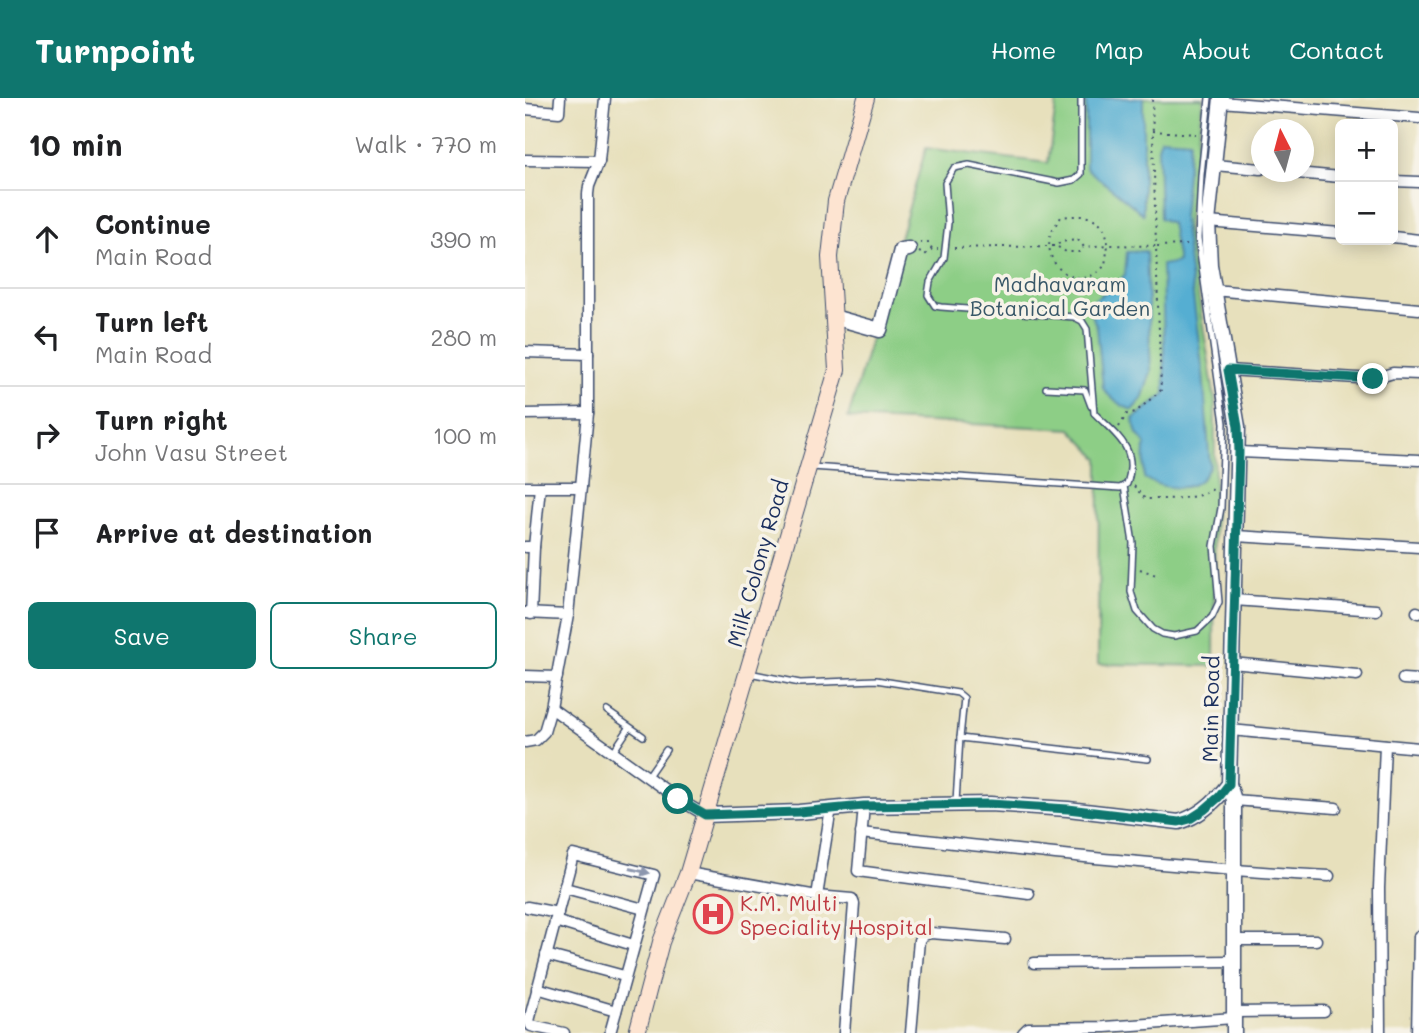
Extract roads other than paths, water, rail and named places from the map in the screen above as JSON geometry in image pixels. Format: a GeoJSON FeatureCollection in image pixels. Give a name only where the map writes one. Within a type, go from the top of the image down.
{"type":"FeatureCollection","features":[{"type":"Feature","properties":{"kind":"main road","name":"Milk Colony Road"},"geometry":{"type":"LineString","coordinates":[[637,1033],[661,942],[688,873],[837,369],[830,257],[836,201],[866,98]]}},
{"type":"Feature","properties":{"kind":"street"},"geometry":{"type":"LineString","coordinates":[[525,109],[559,111],[560,98]]}},
{"type":"Feature","properties":{"kind":"street"},"geometry":{"type":"LineString","coordinates":[[525,742],[536,740],[544,732],[568,615],[588,412],[587,194],[599,160],[605,98]]}},
{"type":"Feature","properties":{"kind":"street"},"geometry":{"type":"LineString","coordinates":[[1217,99],[1419,118]]}},
{"type":"Feature","properties":{"kind":"street","name":"Main Road"},"geometry":{"type":"LineString","coordinates":[[705,815],[799,812],[864,806],[990,804],[1068,809],[1179,822],[1204,810],[1229,784],[1239,452],[1238,427],[1214,290],[1208,222],[1217,99]]}},
{"type":"Feature","properties":{"kind":"street"},"geometry":{"type":"LineString","coordinates":[[525,160],[599,160]]}},
{"type":"Feature","properties":{"kind":"street"},"geometry":{"type":"LineString","coordinates":[[1214,164],[1251,168]]}},
{"type":"Feature","properties":{"kind":"street"},"geometry":{"type":"LineString","coordinates":[[1314,175],[1335,177]]}},
{"type":"Feature","properties":{"kind":"street"},"geometry":{"type":"LineString","coordinates":[[1398,181],[1419,183]]}},
{"type":"Feature","properties":{"kind":"street"},"geometry":{"type":"LineString","coordinates":[[1208,222],[1335,233]]}},
{"type":"Feature","properties":{"kind":"street"},"geometry":{"type":"LineString","coordinates":[[1398,238],[1419,240]]}},
{"type":"Feature","properties":{"kind":"street"},"geometry":{"type":"LineString","coordinates":[[833,317],[880,330],[901,250],[909,248]]}},
{"type":"Feature","properties":{"kind":"street"},"geometry":{"type":"LineString","coordinates":[[1214,290],[1419,309]]}},
{"type":"Feature","properties":{"kind":"street"},"geometry":{"type":"LineString","coordinates":[[525,352],[589,354]]}},
{"type":"Feature","properties":{"kind":"street"},"geometry":{"type":"LineString","coordinates":[[1228,370],[1373,379],[1393,373],[1419,374]]}},
{"type":"Feature","properties":{"kind":"street"},"geometry":{"type":"LineString","coordinates":[[525,414],[588,412]]}},
{"type":"Feature","properties":{"kind":"street"},"geometry":{"type":"LineString","coordinates":[[1239,452],[1419,460]]}},
{"type":"Feature","properties":{"kind":"street"},"geometry":{"type":"LineString","coordinates":[[525,486],[581,487]]}},
{"type":"Feature","properties":{"kind":"street"},"geometry":{"type":"LineString","coordinates":[[540,487],[529,547],[528,613],[568,615]]}},
{"type":"Feature","properties":{"kind":"street"},"geometry":{"type":"LineString","coordinates":[[1236,536],[1419,547]]}},
{"type":"Feature","properties":{"kind":"street"},"geometry":{"type":"LineString","coordinates":[[1234,600],[1376,610]]}},
{"type":"Feature","properties":{"kind":"street"},"geometry":{"type":"LineString","coordinates":[[1232,663],[1357,676]]}},
{"type":"Feature","properties":{"kind":"street"},"geometry":{"type":"LineString","coordinates":[[525,676],[557,677]]}},
{"type":"Feature","properties":{"kind":"street"},"geometry":{"type":"LineString","coordinates":[[1403,679],[1419,680]]}},
{"type":"Feature","properties":{"kind":"street"},"geometry":{"type":"LineString","coordinates":[[551,708],[705,815]]}},
{"type":"Feature","properties":{"kind":"street"},"geometry":{"type":"LineString","coordinates":[[1231,730],[1419,748]]}},
{"type":"Feature","properties":{"kind":"street"},"geometry":{"type":"LineString","coordinates":[[1380,1033],[1379,888],[1385,745]]}},
{"type":"Feature","properties":{"kind":"street"},"geometry":{"type":"LineString","coordinates":[[1229,784],[1234,800],[1234,1021]]}},
{"type":"Feature","properties":{"kind":"street"},"geometry":{"type":"LineString","coordinates":[[1234,800],[1336,808]]}},
{"type":"Feature","properties":{"kind":"street"},"geometry":{"type":"LineString","coordinates":[[864,806],[858,871],[1029,894]]}},
{"type":"Feature","properties":{"kind":"street"},"geometry":{"type":"LineString","coordinates":[[817,895],[831,808]]}},
{"type":"Feature","properties":{"kind":"street"},"geometry":{"type":"LineString","coordinates":[[861,833],[1122,862],[1329,876]]}},
{"type":"Feature","properties":{"kind":"street"},"geometry":{"type":"LineString","coordinates":[[564,1033],[531,1026],[529,1021],[573,855],[654,874],[610,1033]]}},
{"type":"Feature","properties":{"kind":"street"},"geometry":{"type":"LineString","coordinates":[[688,873],[849,898],[854,901],[844,1033]]}},
{"type":"Feature","properties":{"kind":"street"},"geometry":{"type":"LineString","coordinates":[[565,888],[644,909]]}},
{"type":"Feature","properties":{"kind":"street"},"geometry":{"type":"LineString","coordinates":[[527,907],[635,940],[661,942]]}},
{"type":"Feature","properties":{"kind":"street"},"geometry":{"type":"LineString","coordinates":[[911,1033],[919,940],[923,934],[1005,939]]}},
{"type":"Feature","properties":{"kind":"street"},"geometry":{"type":"LineString","coordinates":[[1417,1033],[1419,936]]}},
{"type":"Feature","properties":{"kind":"street"},"geometry":{"type":"LineString","coordinates":[[1234,940],[1316,940]]}},
{"type":"Feature","properties":{"kind":"street"},"geometry":{"type":"LineString","coordinates":[[546,955],[624,976]]}},
{"type":"Feature","properties":{"kind":"street"},"geometry":{"type":"LineString","coordinates":[[630,959],[655,966]]}},
{"type":"Feature","properties":{"kind":"street"},"geometry":{"type":"LineString","coordinates":[[1034,963],[1234,961]]}},
{"type":"Feature","properties":{"kind":"street"},"geometry":{"type":"LineString","coordinates":[[537,988],[616,1011]]}},
{"type":"Feature","properties":{"kind":"street"},"geometry":{"type":"LineString","coordinates":[[1023,1033],[1028,1028],[1234,1021],[1324,1011]]}},
{"type":"Feature","properties":{"kind":"lane"},"geometry":{"type":"LineString","coordinates":[[1081,98],[1082,168],[1079,177],[1059,183],[969,164],[954,168],[945,183],[947,223],[943,263],[928,288],[928,295],[935,306],[1074,317],[1082,321],[1090,342],[1094,412]]}},
{"type":"Feature","properties":{"kind":"lane"},"geometry":{"type":"LineString","coordinates":[[1046,387],[1085,390],[1094,412],[1128,449],[1128,480],[1124,486],[1133,543],[1133,601],[1145,622],[1153,629],[1174,636],[1186,635],[1205,625],[1216,611],[1219,602],[1214,546],[1221,508],[1223,414],[1199,245],[1199,194],[1205,134],[1217,99]]}},
{"type":"Feature","properties":{"kind":"lane"},"geometry":{"type":"LineString","coordinates":[[808,467],[1124,486]]}},
{"type":"Feature","properties":{"kind":"lane"},"geometry":{"type":"LineString","coordinates":[[747,673],[800,683],[866,679],[958,693],[964,698],[965,704],[956,805]]}},
{"type":"Feature","properties":{"kind":"lane"},"geometry":{"type":"LineString","coordinates":[[607,711],[643,736]]}},
{"type":"Feature","properties":{"kind":"lane"},"geometry":{"type":"LineString","coordinates":[[614,752],[629,728]]}},
{"type":"Feature","properties":{"kind":"lane"},"geometry":{"type":"LineString","coordinates":[[960,737],[1148,759]]}},
{"type":"Feature","properties":{"kind":"lane"},"geometry":{"type":"LineString","coordinates":[[648,776],[666,750]]}},
{"type":"Feature","properties":{"kind":"water"},"geometry":{"type":"Polygon","coordinates":[[[1086,98],[1143,98],[1143,214],[1086,168],[1086,98]]]}},
{"type":"Feature","properties":{"kind":"water"},"geometry":{"type":"Polygon","coordinates":[[[1161,138],[1190,140],[1183,218],[1203,373],[1210,466],[1200,480],[1180,487],[1164,486],[1144,478],[1145,443],[1137,434],[1133,419],[1165,394],[1162,265],[1178,262],[1171,223],[1160,218],[1158,147],[1161,138]]]}},
{"type":"Feature","properties":{"kind":"water"},"geometry":{"type":"Polygon","coordinates":[[[1146,251],[1151,372],[1142,399],[1132,410],[1115,401],[1103,388],[1097,327],[1087,305],[1118,283],[1125,274],[1127,252],[1146,251]]]}},
{"type":"Feature","properties":{"kind":"place","name":"K.M. Multi Speciality Hospital"},"geometry":{"type":"Point","coordinates":[713,914]}},
{"type":"Feature","properties":{"kind":"park label","name":"Madhavaram Botanical Garden"},"geometry":{"type":"Point","coordinates":[1060,295]}}]}
